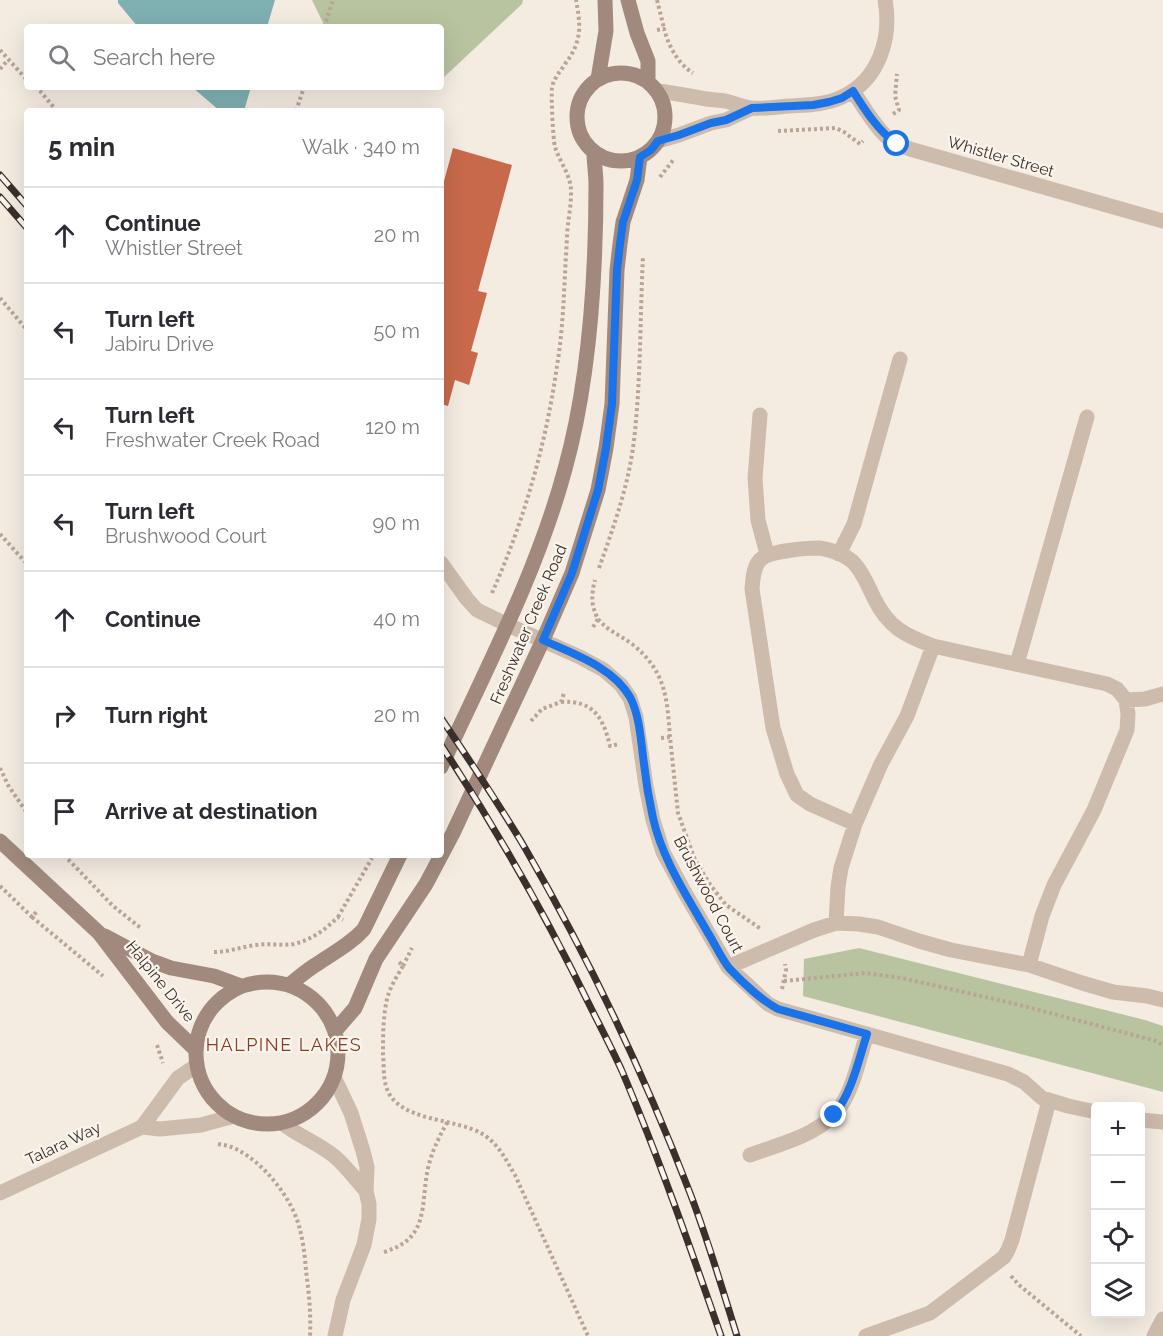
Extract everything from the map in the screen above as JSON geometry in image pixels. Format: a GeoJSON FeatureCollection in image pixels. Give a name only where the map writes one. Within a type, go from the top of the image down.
{"type":"FeatureCollection","features":[{"type":"Feature","properties":{"kind":"main road"},"geometry":{"type":"LineString","coordinates":[[598,79],[606,31],[605,0]]}},
{"type":"Feature","properties":{"kind":"main road"},"geometry":{"type":"LineString","coordinates":[[628,0],[648,61],[652,86]]}},
{"type":"Feature","properties":{"kind":"main road"},"geometry":{"type":"LineString","coordinates":[[623,73],[636,75],[652,86],[663,102],[665,116],[664,129],[651,150],[629,161],[617,161],[605,159],[586,143],[579,132],[577,118],[579,103],[590,86],[598,79],[610,74],[623,73]]}},
{"type":"Feature","properties":{"kind":"main road","name":"Freshwater Creek Road"},"geometry":{"type":"LineString","coordinates":[[444,761],[508,625],[539,552],[566,467],[586,363],[590,320],[595,238],[594,152]]}},
{"type":"Feature","properties":{"kind":"main road","name":"Freshwater Creek Road"},"geometry":{"type":"LineString","coordinates":[[444,850],[572,573],[598,490],[612,404],[620,244],[623,222],[637,180],[640,157]]}},
{"type":"Feature","properties":{"kind":"main road","name":"Halpine Drive"},"geometry":{"type":"LineString","coordinates":[[0,841],[99,933],[197,1058]]}},
{"type":"Feature","properties":{"kind":"main road"},"geometry":{"type":"LineString","coordinates":[[289,985],[361,933],[399,858]]}},
{"type":"Feature","properties":{"kind":"main road","name":"Freshwater Creek Road"},"geometry":{"type":"LineString","coordinates":[[335,1031],[355,1008],[376,959],[426,884],[440,858]]}},
{"type":"Feature","properties":{"kind":"main road","name":"Halpine Drive"},"geometry":{"type":"LineString","coordinates":[[99,933],[152,961],[171,968],[214,976],[241,986]]}},
{"type":"Feature","properties":{"kind":"main road"},"geometry":{"type":"LineString","coordinates":[[265,981],[289,985],[309,995],[325,1011],[335,1031],[339,1054],[334,1077],[322,1098],[304,1114],[282,1123],[249,1122],[234,1116],[216,1103],[204,1086],[197,1058],[200,1030],[209,1012],[224,997],[241,986],[265,981]]}},
{"type":"Feature","properties":{"kind":"street"},"geometry":{"type":"LineString","coordinates":[[652,86],[752,108],[813,105],[842,98],[853,91],[878,64],[887,31],[885,0]]}},
{"type":"Feature","properties":{"kind":"street","name":"Whistler Street"},"geometry":{"type":"LineString","coordinates":[[853,91],[887,137],[897,144],[1163,221]]}},
{"type":"Feature","properties":{"kind":"street"},"geometry":{"type":"LineString","coordinates":[[658,141],[726,120],[752,108]]}},
{"type":"Feature","properties":{"kind":"street"},"geometry":{"type":"LineString","coordinates":[[839,554],[854,524],[900,359]]}},
{"type":"Feature","properties":{"kind":"street"},"geometry":{"type":"LineString","coordinates":[[760,415],[755,478],[758,520],[767,555]]}},
{"type":"Feature","properties":{"kind":"street"},"geometry":{"type":"LineString","coordinates":[[1017,664],[1087,417]]}},
{"type":"Feature","properties":{"kind":"street"},"geometry":{"type":"LineString","coordinates":[[855,824],[810,804],[797,795],[787,774],[773,728],[752,589],[753,572],[759,561],[776,552],[819,548],[839,554],[852,562],[865,579],[876,602],[890,622],[908,636],[933,646],[1107,684],[1117,689],[1126,700],[1127,730],[1094,810],[1054,885],[1042,916],[1029,965]]}},
{"type":"Feature","properties":{"kind":"street","name":"Brushwood Court"},"geometry":{"type":"LineString","coordinates":[[444,567],[477,610],[580,657],[604,670],[621,685],[630,698],[636,717],[646,786],[663,852],[728,967],[768,1004],[778,1009]]}},
{"type":"Feature","properties":{"kind":"street"},"geometry":{"type":"LineString","coordinates":[[836,923],[841,868],[855,824],[881,764],[907,716],[933,646]]}},
{"type":"Feature","properties":{"kind":"street"},"geometry":{"type":"LineString","coordinates":[[1126,700],[1145,699],[1163,694]]}},
{"type":"Feature","properties":{"kind":"street"},"geometry":{"type":"LineString","coordinates":[[728,967],[814,930],[836,923],[860,924],[878,927],[951,950],[1029,965],[1113,992],[1163,1000]]}},
{"type":"Feature","properties":{"kind":"street"},"geometry":{"type":"LineString","coordinates":[[778,1009],[1008,1074],[1024,1082],[1042,1098],[1091,1111]]}},
{"type":"Feature","properties":{"kind":"street"},"geometry":{"type":"LineString","coordinates":[[750,1155],[808,1133],[834,1115],[843,1104],[850,1087],[867,1034]]}},
{"type":"Feature","properties":{"kind":"street","name":"Talara Way"},"geometry":{"type":"LineString","coordinates":[[0,1193],[142,1127],[178,1078],[197,1058]]}},
{"type":"Feature","properties":{"kind":"street"},"geometry":{"type":"LineString","coordinates":[[334,1077],[351,1113],[363,1151],[367,1167],[366,1191],[369,1204],[367,1232],[343,1300],[335,1336]]}},
{"type":"Feature","properties":{"kind":"street"},"geometry":{"type":"LineString","coordinates":[[866,1336],[930,1313],[1004,1257],[1012,1240],[1049,1101]]}},
{"type":"Feature","properties":{"kind":"street","name":"Talara Way"},"geometry":{"type":"LineString","coordinates":[[142,1127],[160,1129],[201,1125],[234,1116]]}},
{"type":"Feature","properties":{"kind":"street"},"geometry":{"type":"LineString","coordinates":[[1145,1120],[1163,1122]]}},
{"type":"Feature","properties":{"kind":"street"},"geometry":{"type":"LineString","coordinates":[[282,1123],[336,1158],[366,1191]]}},
{"type":"Feature","properties":{"kind":"street"},"geometry":{"type":"LineString","coordinates":[[1154,1336],[1163,1319]]}},
{"type":"Feature","properties":{"kind":"path"},"geometry":{"type":"LineString","coordinates":[[325,24],[333,0]]}},
{"type":"Feature","properties":{"kind":"path"},"geometry":{"type":"LineString","coordinates":[[483,613],[505,565],[528,498],[550,408],[557,365],[572,194],[567,171],[555,144],[552,88],[558,74],[573,53],[579,35],[576,0]]}},
{"type":"Feature","properties":{"kind":"path"},"geometry":{"type":"LineString","coordinates":[[657,0],[669,45],[683,66],[700,75]]}},
{"type":"Feature","properties":{"kind":"path"},"geometry":{"type":"LineString","coordinates":[[651,31],[664,29]]}},
{"type":"Feature","properties":{"kind":"path"},"geometry":{"type":"LineString","coordinates":[[0,50],[24,78]]}},
{"type":"Feature","properties":{"kind":"path"},"geometry":{"type":"LineString","coordinates":[[0,68],[8,60]]}},
{"type":"Feature","properties":{"kind":"path"},"geometry":{"type":"LineString","coordinates":[[39,90],[54,108]]}},
{"type":"Feature","properties":{"kind":"path"},"geometry":{"type":"LineString","coordinates":[[297,108],[303,90]]}},
{"type":"Feature","properties":{"kind":"path"},"geometry":{"type":"LineString","coordinates":[[658,182],[678,155]]}},
{"type":"Feature","properties":{"kind":"path"},"geometry":{"type":"LineString","coordinates":[[0,298],[24,326]]}},
{"type":"Feature","properties":{"kind":"path"},"geometry":{"type":"LineString","coordinates":[[0,534],[24,561]]}},
{"type":"Feature","properties":{"kind":"path"},"geometry":{"type":"LineString","coordinates":[[598,619],[605,627],[638,650],[658,673],[666,692],[678,813],[695,860],[711,886],[726,904],[759,926],[782,954],[786,970],[778,1009]]}},
{"type":"Feature","properties":{"kind":"path"},"geometry":{"type":"LineString","coordinates":[[561,702],[564,693]]}},
{"type":"Feature","properties":{"kind":"path"},"geometry":{"type":"LineString","coordinates":[[527,728],[542,709],[561,702],[578,703],[588,707],[602,720],[610,746],[620,744]]}},
{"type":"Feature","properties":{"kind":"path"},"geometry":{"type":"LineString","coordinates":[[661,738],[670,737]]}},
{"type":"Feature","properties":{"kind":"path"},"geometry":{"type":"LineString","coordinates":[[0,768],[24,809]]}},
{"type":"Feature","properties":{"kind":"path"},"geometry":{"type":"LineString","coordinates":[[67,858],[113,906],[142,929]]}},
{"type":"Feature","properties":{"kind":"path"},"geometry":{"type":"LineString","coordinates":[[208,952],[231,951],[269,943],[292,944],[322,932],[338,917],[372,858]]}},
{"type":"Feature","properties":{"kind":"path"},"geometry":{"type":"LineString","coordinates":[[74,875],[79,869]]}},
{"type":"Feature","properties":{"kind":"path"},"geometry":{"type":"LineString","coordinates":[[0,886],[32,917],[105,978]]}},
{"type":"Feature","properties":{"kind":"path"},"geometry":{"type":"LineString","coordinates":[[32,917],[38,910]]}},
{"type":"Feature","properties":{"kind":"path"},"geometry":{"type":"LineString","coordinates":[[338,917],[350,924]]}},
{"type":"Feature","properties":{"kind":"path"},"geometry":{"type":"LineString","coordinates":[[398,960],[403,966],[388,997],[384,1015],[386,1087],[396,1102],[409,1111],[467,1127],[494,1142],[515,1175],[588,1336]]}},
{"type":"Feature","properties":{"kind":"path"},"geometry":{"type":"LineString","coordinates":[[784,981],[865,974],[902,978],[1016,1004],[1156,1041],[1163,1045]]}},
{"type":"Feature","properties":{"kind":"path"},"geometry":{"type":"LineString","coordinates":[[152,1035],[162,1055],[162,1069]]}},
{"type":"Feature","properties":{"kind":"path"},"geometry":{"type":"LineString","coordinates":[[358,1259],[392,1250],[412,1237],[418,1228],[432,1152],[448,1121]]}},
{"type":"Feature","properties":{"kind":"path"},"geometry":{"type":"LineString","coordinates":[[212,1143],[230,1146],[260,1166],[293,1209],[299,1226],[304,1255],[310,1301],[310,1336]]}},
{"type":"Feature","properties":{"kind":"path"},"geometry":{"type":"LineString","coordinates":[[999,1262],[1019,1285],[1082,1336]]}},
{"type":"Feature","properties":{"kind":"green space"},"geometry":{"type":"Polygon","coordinates":[[[312,0],[523,0],[522,4],[444,77],[444,24],[324,24],[312,0]]]}},
{"type":"Feature","properties":{"kind":"green space"},"geometry":{"type":"Polygon","coordinates":[[[859,948],[1163,1026],[1163,1092],[803,996],[804,959],[859,948]]]}},
{"type":"Feature","properties":{"kind":"water"},"geometry":{"type":"Polygon","coordinates":[[[118,0],[275,0],[268,24],[136,24],[118,0]]]}},
{"type":"Feature","properties":{"kind":"water"},"geometry":{"type":"Polygon","coordinates":[[[196,90],[250,90],[245,108],[216,108],[196,90]]]}},
{"type":"Feature","properties":{"kind":"building"},"geometry":{"type":"Polygon","coordinates":[[[453,148],[512,165],[478,291],[487,293],[471,351],[478,353],[469,385],[455,380],[448,406],[444,405],[444,181],[453,148]]]}},
{"type":"Feature","properties":{"kind":"railway"},"geometry":{"type":"LineString","coordinates":[[0,175],[24,203]]}},
{"type":"Feature","properties":{"kind":"railway"},"geometry":{"type":"LineString","coordinates":[[0,197],[24,225]]}},
{"type":"Feature","properties":{"kind":"railway"},"geometry":{"type":"LineString","coordinates":[[444,722],[525,848],[571,931],[635,1061],[690,1193],[737,1336]]}},
{"type":"Feature","properties":{"kind":"railway"},"geometry":{"type":"LineString","coordinates":[[444,750],[501,840],[538,906],[618,1063],[686,1236],[721,1336]]}},
{"type":"Feature","properties":{"kind":"district","name":"HALPINE LAKES"},"geometry":{"type":"Point","coordinates":[284,1045]}},
{"type":"Feature","properties":{"kind":"route"},"geometry":{"type":"LineString","coordinates":[[834,1115],[843,1104],[850,1087],[867,1034],[778,1009],[768,1004],[728,967],[663,852],[653,820],[646,786],[641,741],[630,698],[621,685],[604,670],[543,640],[572,573],[598,490],[612,404],[620,244],[623,222],[637,180],[640,157],[651,150],[658,141],[726,120],[752,108],[813,105],[842,98],[853,91],[887,137],[897,144]]}}]}
